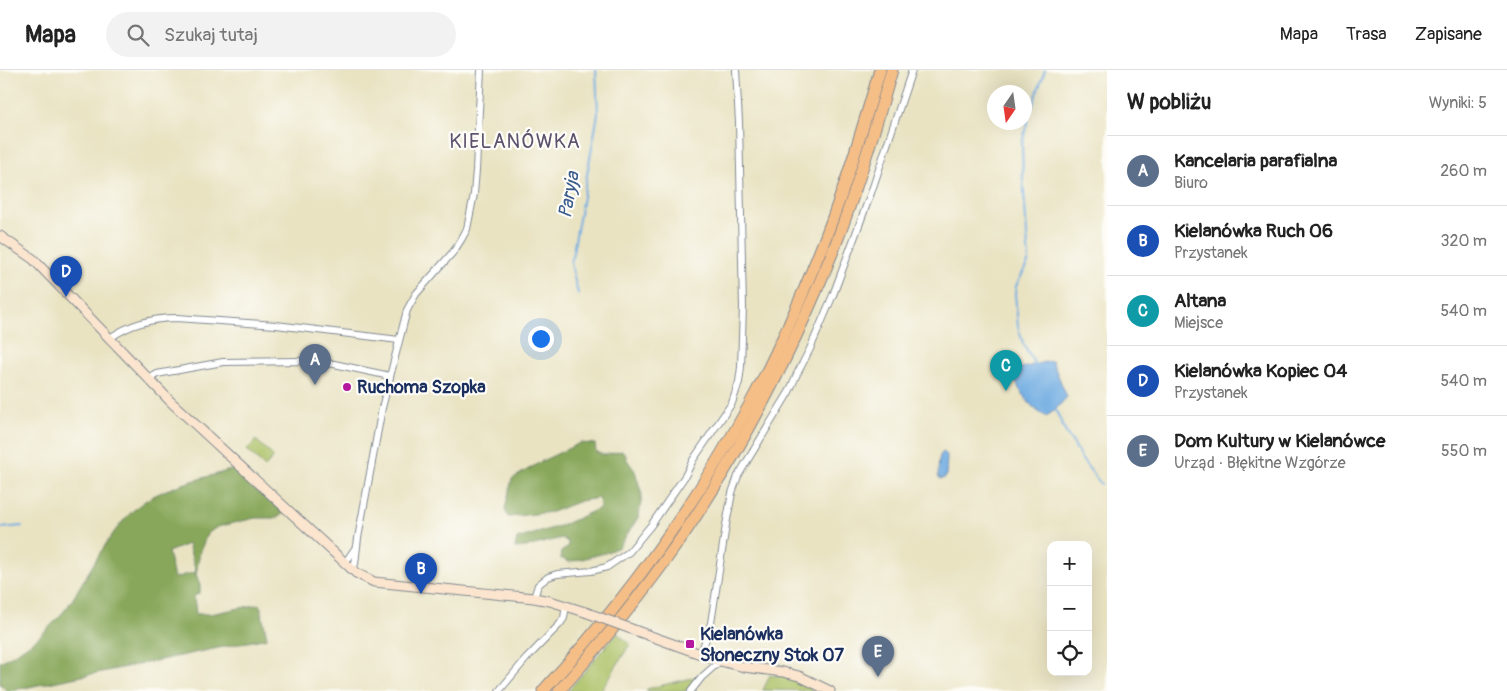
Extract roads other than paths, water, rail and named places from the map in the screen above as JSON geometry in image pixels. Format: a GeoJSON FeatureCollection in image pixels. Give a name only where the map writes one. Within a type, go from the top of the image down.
{"type":"FeatureCollection","features":[{"type":"Feature","properties":{"kind":"highway"},"geometry":{"type":"LineString","coordinates":[[543,691],[581,648],[645,569],[715,464],[750,403],[819,255],[839,201],[880,70]]}},
{"type":"Feature","properties":{"kind":"highway"},"geometry":{"type":"LineString","coordinates":[[559,691],[614,627],[663,565],[712,491],[762,404],[805,317],[835,245],[892,70]]}},
{"type":"Feature","properties":{"kind":"street"},"geometry":{"type":"LineString","coordinates":[[348,566],[355,564],[356,546],[382,408],[407,310],[416,294],[454,250],[467,229],[474,194],[481,70]]}},
{"type":"Feature","properties":{"kind":"street"},"geometry":{"type":"LineString","coordinates":[[534,598],[538,585],[548,577],[607,567],[629,552],[652,524],[685,476],[693,460],[732,403],[736,394],[741,367],[743,307],[736,70]]}},
{"type":"Feature","properties":{"kind":"street"},"geometry":{"type":"LineString","coordinates":[[701,654],[711,623],[726,525],[732,493],[738,476],[788,392],[810,349],[833,295],[877,177],[912,70]]}},
{"type":"Feature","properties":{"kind":"street"},"geometry":{"type":"LineString","coordinates":[[0,236],[34,259],[188,418],[348,566],[367,579],[384,584],[534,598],[566,605],[720,661],[733,665],[799,676],[830,691]]}},
{"type":"Feature","properties":{"kind":"street"},"geometry":{"type":"LineString","coordinates":[[110,338],[137,324],[164,318],[177,318],[258,323],[399,340]]}},
{"type":"Feature","properties":{"kind":"street"},"geometry":{"type":"LineString","coordinates":[[149,379],[157,374],[223,362],[299,361],[334,364],[390,376]]}},
{"type":"Feature","properties":{"kind":"street"},"geometry":{"type":"LineString","coordinates":[[499,691],[526,659],[560,624],[564,618],[566,605]]}},
{"type":"Feature","properties":{"kind":"street"},"geometry":{"type":"LineString","coordinates":[[691,691],[720,661]]}},
{"type":"Feature","properties":{"kind":"water"},"geometry":{"type":"Polygon","coordinates":[[[1052,361],[1067,397],[1054,411],[1046,416],[1035,409],[1024,397],[1016,383],[1014,370],[1052,361]]]}},
{"type":"Feature","properties":{"kind":"water"},"geometry":{"type":"Polygon","coordinates":[[[943,452],[947,456],[946,477],[942,479],[938,476],[939,460],[943,452]]]}},
{"type":"Feature","properties":{"kind":"waterway","name":"Paryja"},"geometry":{"type":"LineString","coordinates":[[578,294],[571,263],[598,114],[596,70]]}},
{"type":"Feature","properties":{"kind":"waterway"},"geometry":{"type":"LineString","coordinates":[[1035,365],[1023,343],[1018,327],[1015,294],[1016,286],[1029,261],[1022,144],[1028,119],[1045,70]]}},
{"type":"Feature","properties":{"kind":"waterway"},"geometry":{"type":"LineString","coordinates":[[1055,408],[1066,433],[1080,457],[1101,484]]}},
{"type":"Feature","properties":{"kind":"waterway"},"geometry":{"type":"LineString","coordinates":[[0,528],[22,526]]}},
{"type":"Feature","properties":{"kind":"place","name":"Kielanówka Kopiec 04"},"geometry":{"type":"Point","coordinates":[66,297]}},
{"type":"Feature","properties":{"kind":"place","name":"Kancelaria parafialna"},"geometry":{"type":"Point","coordinates":[315,385]}},
{"type":"Feature","properties":{"kind":"place","name":"Ruchoma Szopka"},"geometry":{"type":"Point","coordinates":[347,387]}},
{"type":"Feature","properties":{"kind":"place","name":"Altana"},"geometry":{"type":"Point","coordinates":[1006,391]}},
{"type":"Feature","properties":{"kind":"place","name":"Kielanówka Ruch 06"},"geometry":{"type":"Point","coordinates":[421,594]}},
{"type":"Feature","properties":{"kind":"place","name":"Kielanówka Słoneczny Stok 07"},"geometry":{"type":"Point","coordinates":[690,644]}},
{"type":"Feature","properties":{"kind":"place","name":"Dom Kultury w Kielanówce"},"geometry":{"type":"Point","coordinates":[878,677]}},
{"type":"Feature","properties":{"kind":"district","name":"KIELANÓWKA"},"geometry":{"type":"Point","coordinates":[515,141]}}]}
